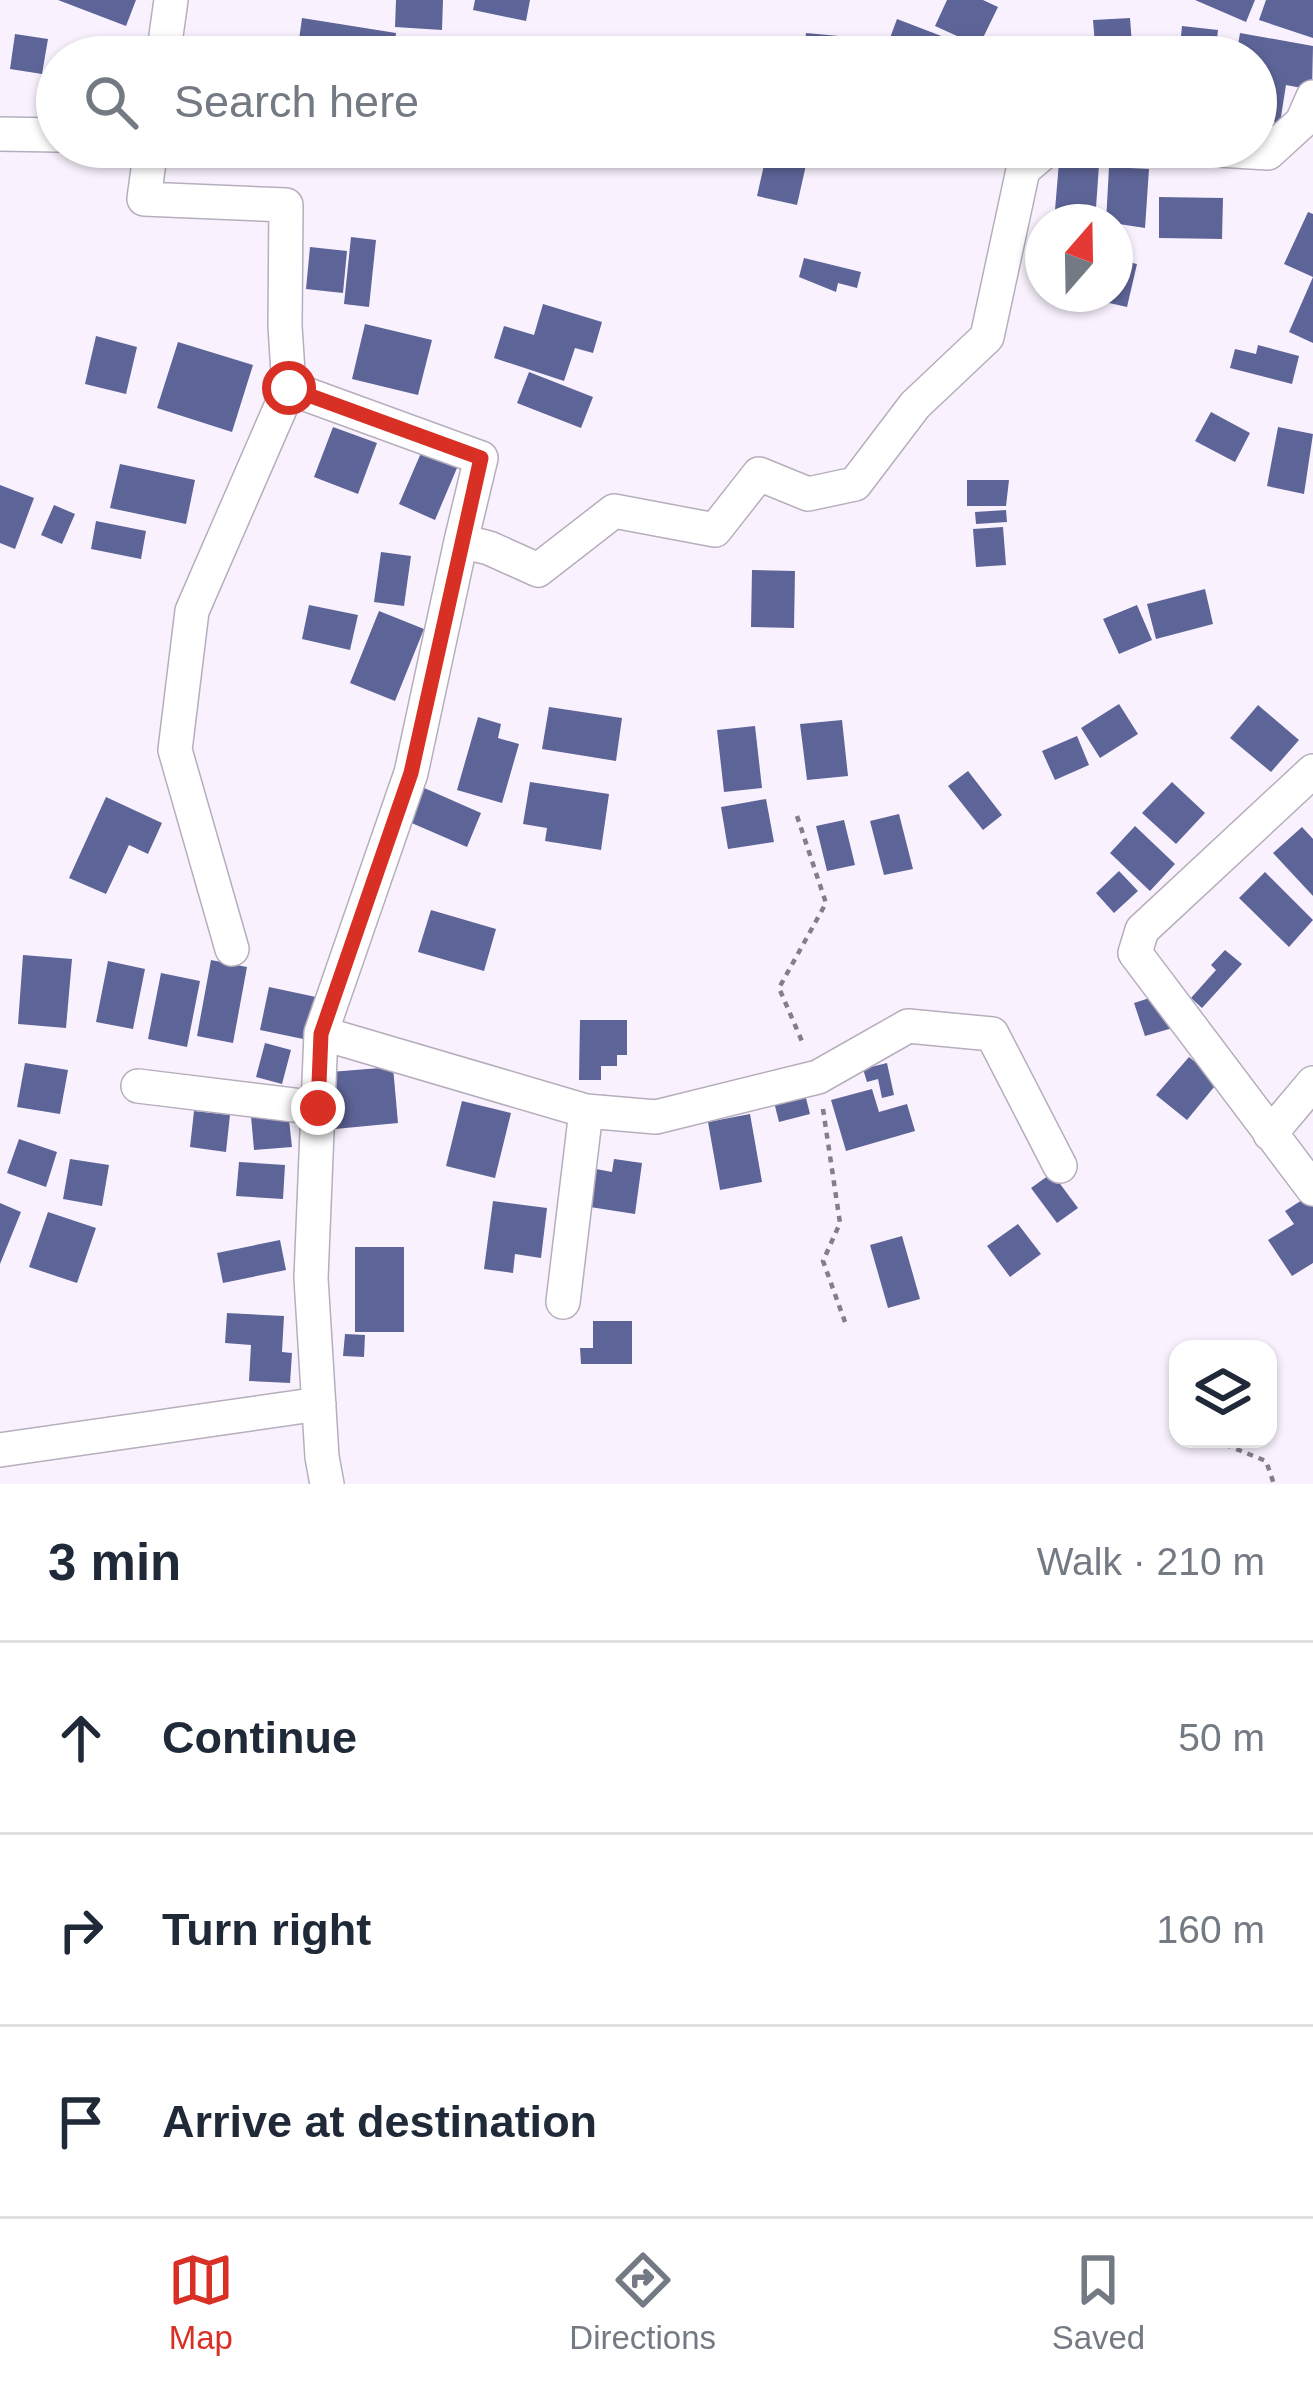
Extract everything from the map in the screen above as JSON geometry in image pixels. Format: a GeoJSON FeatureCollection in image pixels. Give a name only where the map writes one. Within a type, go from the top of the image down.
{"type":"FeatureCollection","features":[{"type":"Feature","properties":{"kind":"street"},"geometry":{"type":"LineString","coordinates":[[166,36],[171,0]]}},
{"type":"Feature","properties":{"kind":"street"},"geometry":{"type":"LineString","coordinates":[[1277,145],[1302,122],[1313,97]]}},
{"type":"Feature","properties":{"kind":"street"},"geometry":{"type":"LineString","coordinates":[[0,134],[36,135]]}},
{"type":"Feature","properties":{"kind":"street"},"geometry":{"type":"LineString","coordinates":[[148,168],[144,199],[286,205],[289,388],[192,611],[176,750],[232,949]]}},
{"type":"Feature","properties":{"kind":"street"},"geometry":{"type":"LineString","coordinates":[[461,541],[538,570],[614,511],[715,530],[759,474],[808,494],[855,484],[915,405],[987,337],[1025,168]]}},
{"type":"Feature","properties":{"kind":"street"},"geometry":{"type":"LineString","coordinates":[[289,388],[481,458],[411,773],[321,1034],[311,1278],[328,1484]]}},
{"type":"Feature","properties":{"kind":"street"},"geometry":{"type":"LineString","coordinates":[[1313,771],[1142,930],[1135,953],[1313,1189]]}},
{"type":"Feature","properties":{"kind":"street"},"geometry":{"type":"LineString","coordinates":[[321,1034],[586,1111],[656,1117],[818,1078],[908,1026],[992,1034],[1060,1166]]}},
{"type":"Feature","properties":{"kind":"street"},"geometry":{"type":"LineString","coordinates":[[1270,1134],[1313,1083]]}},
{"type":"Feature","properties":{"kind":"street"},"geometry":{"type":"LineString","coordinates":[[138,1086],[318,1108]]}},
{"type":"Feature","properties":{"kind":"street"},"geometry":{"type":"LineString","coordinates":[[563,1302],[586,1111]]}},
{"type":"Feature","properties":{"kind":"street"},"geometry":{"type":"LineString","coordinates":[[0,1450],[319,1404]]}},
{"type":"Feature","properties":{"kind":"path"},"geometry":{"type":"LineString","coordinates":[[797,816],[826,903],[779,988],[818,1078],[840,1223],[823,1261],[845,1322]]}},
{"type":"Feature","properties":{"kind":"path"},"geometry":{"type":"LineString","coordinates":[[1234,1448],[1266,1461],[1274,1484]]}},
{"type":"Feature","properties":{"kind":"building"},"geometry":{"type":"Polygon","coordinates":[[[58,0],[136,0],[126,26],[58,0]]]}},
{"type":"Feature","properties":{"kind":"building"},"geometry":{"type":"Polygon","coordinates":[[[396,0],[443,0],[442,30],[395,27],[396,0]]]}},
{"type":"Feature","properties":{"kind":"building"},"geometry":{"type":"Polygon","coordinates":[[[475,0],[530,0],[526,21],[473,10],[475,0]]]}},
{"type":"Feature","properties":{"kind":"building"},"geometry":{"type":"Polygon","coordinates":[[[947,0],[983,0],[998,7],[984,36],[957,36],[935,26],[947,0]]]}},
{"type":"Feature","properties":{"kind":"building"},"geometry":{"type":"Polygon","coordinates":[[[1195,0],[1255,0],[1246,22],[1195,0]]]}},
{"type":"Feature","properties":{"kind":"building"},"geometry":{"type":"Polygon","coordinates":[[[1266,0],[1313,0],[1313,38],[1259,20],[1266,0]]]}},
{"type":"Feature","properties":{"kind":"building"},"geometry":{"type":"Polygon","coordinates":[[[302,18],[396,33],[396,36],[300,36],[302,18]]]}},
{"type":"Feature","properties":{"kind":"building"},"geometry":{"type":"Polygon","coordinates":[[[1130,18],[1131,36],[1094,36],[1093,20],[1130,18]]]}},
{"type":"Feature","properties":{"kind":"building"},"geometry":{"type":"Polygon","coordinates":[[[897,19],[941,36],[891,36],[897,19]]]}},
{"type":"Feature","properties":{"kind":"building"},"geometry":{"type":"Polygon","coordinates":[[[1182,26],[1218,30],[1217,36],[1181,36],[1182,26]]]}},
{"type":"Feature","properties":{"kind":"building"},"geometry":{"type":"Polygon","coordinates":[[[15,34],[36,37],[36,73],[10,69],[15,34]]]}},
{"type":"Feature","properties":{"kind":"building"},"geometry":{"type":"Polygon","coordinates":[[[1277,40],[1313,46],[1312,90],[1286,85],[1280,123],[1277,40]]]}},
{"type":"Feature","properties":{"kind":"building"},"geometry":{"type":"Polygon","coordinates":[[[763,168],[805,168],[797,205],[757,196],[763,168]]]}},
{"type":"Feature","properties":{"kind":"building"},"geometry":{"type":"Polygon","coordinates":[[[1058,168],[1099,168],[1096,204],[1056,204],[1058,168]]]}},
{"type":"Feature","properties":{"kind":"building"},"geometry":{"type":"Polygon","coordinates":[[[1109,168],[1149,169],[1145,228],[1133,226],[1133,204],[1107,204],[1109,168]]]}},
{"type":"Feature","properties":{"kind":"building"},"geometry":{"type":"Polygon","coordinates":[[[1159,197],[1223,198],[1222,239],[1159,238],[1159,197]]]}},
{"type":"Feature","properties":{"kind":"building"},"geometry":{"type":"Polygon","coordinates":[[[1308,212],[1313,214],[1313,277],[1284,264],[1308,212]]]}},
{"type":"Feature","properties":{"kind":"building"},"geometry":{"type":"Polygon","coordinates":[[[351,237],[376,240],[369,307],[344,304],[351,237]]]}},
{"type":"Feature","properties":{"kind":"building"},"geometry":{"type":"Polygon","coordinates":[[[310,247],[347,251],[343,293],[306,289],[310,247]]]}},
{"type":"Feature","properties":{"kind":"building"},"geometry":{"type":"Polygon","coordinates":[[[804,258],[861,272],[857,288],[838,283],[836,292],[799,277],[804,258]]]}},
{"type":"Feature","properties":{"kind":"building"},"geometry":{"type":"Polygon","coordinates":[[[1313,277],[1313,343],[1289,332],[1313,277]]]}},
{"type":"Feature","properties":{"kind":"building"},"geometry":{"type":"Polygon","coordinates":[[[543,304],[602,322],[593,353],[575,348],[564,381],[494,358],[504,326],[534,335],[543,304]]]}},
{"type":"Feature","properties":{"kind":"building"},"geometry":{"type":"Polygon","coordinates":[[[365,324],[432,340],[418,395],[352,379],[365,324]]]}},
{"type":"Feature","properties":{"kind":"building"},"geometry":{"type":"Polygon","coordinates":[[[96,336],[137,347],[126,394],[85,384],[96,336]]]}},
{"type":"Feature","properties":{"kind":"building"},"geometry":{"type":"Polygon","coordinates":[[[178,342],[253,365],[232,432],[157,408],[178,342]]]}},
{"type":"Feature","properties":{"kind":"building"},"geometry":{"type":"Polygon","coordinates":[[[1258,345],[1299,356],[1292,384],[1230,368],[1235,349],[1256,354],[1258,345]]]}},
{"type":"Feature","properties":{"kind":"building"},"geometry":{"type":"Polygon","coordinates":[[[529,372],[593,397],[581,428],[517,403],[529,372]]]}},
{"type":"Feature","properties":{"kind":"building"},"geometry":{"type":"Polygon","coordinates":[[[1211,412],[1250,433],[1235,462],[1195,441],[1211,412]]]}},
{"type":"Feature","properties":{"kind":"building"},"geometry":{"type":"Polygon","coordinates":[[[333,427],[377,443],[358,494],[314,477],[333,427]]]}},
{"type":"Feature","properties":{"kind":"building"},"geometry":{"type":"Polygon","coordinates":[[[1278,427],[1313,434],[1304,494],[1267,486],[1278,427]]]}},
{"type":"Feature","properties":{"kind":"building"},"geometry":{"type":"Polygon","coordinates":[[[421,453],[457,468],[435,520],[399,504],[421,453]]]}},
{"type":"Feature","properties":{"kind":"building"},"geometry":{"type":"Polygon","coordinates":[[[120,464],[195,480],[186,524],[110,508],[120,464]]]}},
{"type":"Feature","properties":{"kind":"building"},"geometry":{"type":"Polygon","coordinates":[[[967,480],[1009,480],[1006,506],[967,506],[967,480]]]}},
{"type":"Feature","properties":{"kind":"building"},"geometry":{"type":"Polygon","coordinates":[[[0,485],[34,498],[15,549],[0,543],[0,485]]]}},
{"type":"Feature","properties":{"kind":"building"},"geometry":{"type":"Polygon","coordinates":[[[54,505],[75,514],[62,544],[41,535],[54,505]]]}},
{"type":"Feature","properties":{"kind":"building"},"geometry":{"type":"Polygon","coordinates":[[[1006,510],[1007,522],[976,524],[975,512],[1006,510]]]}},
{"type":"Feature","properties":{"kind":"building"},"geometry":{"type":"Polygon","coordinates":[[[96,521],[146,531],[141,559],[91,549],[96,521]]]}},
{"type":"Feature","properties":{"kind":"building"},"geometry":{"type":"Polygon","coordinates":[[[1003,527],[1006,565],[976,567],[973,529],[1003,527]]]}},
{"type":"Feature","properties":{"kind":"building"},"geometry":{"type":"Polygon","coordinates":[[[381,552],[411,556],[404,606],[374,602],[381,552]]]}},
{"type":"Feature","properties":{"kind":"building"},"geometry":{"type":"Polygon","coordinates":[[[752,570],[795,571],[794,628],[751,627],[752,570]]]}},
{"type":"Feature","properties":{"kind":"building"},"geometry":{"type":"Polygon","coordinates":[[[1205,589],[1213,624],[1156,639],[1147,604],[1205,589]]]}},
{"type":"Feature","properties":{"kind":"building"},"geometry":{"type":"Polygon","coordinates":[[[309,605],[358,615],[350,650],[302,639],[309,605]]]}},
{"type":"Feature","properties":{"kind":"building"},"geometry":{"type":"Polygon","coordinates":[[[1137,605],[1152,640],[1119,654],[1103,619],[1137,605]]]}},
{"type":"Feature","properties":{"kind":"building"},"geometry":{"type":"Polygon","coordinates":[[[379,611],[424,629],[395,701],[350,683],[379,611]]]}},
{"type":"Feature","properties":{"kind":"building"},"geometry":{"type":"Polygon","coordinates":[[[1119,704],[1138,734],[1100,758],[1081,728],[1119,704]]]}},
{"type":"Feature","properties":{"kind":"building"},"geometry":{"type":"Polygon","coordinates":[[[1258,705],[1299,740],[1271,772],[1230,738],[1258,705]]]}},
{"type":"Feature","properties":{"kind":"building"},"geometry":{"type":"Polygon","coordinates":[[[549,707],[622,718],[616,761],[542,749],[549,707]]]}},
{"type":"Feature","properties":{"kind":"building"},"geometry":{"type":"Polygon","coordinates":[[[478,717],[501,724],[498,738],[519,744],[502,803],[457,790],[478,717]]]}},
{"type":"Feature","properties":{"kind":"building"},"geometry":{"type":"Polygon","coordinates":[[[842,720],[848,776],[807,780],[800,724],[842,720]]]}},
{"type":"Feature","properties":{"kind":"building"},"geometry":{"type":"Polygon","coordinates":[[[755,726],[762,788],[724,792],[717,730],[755,726]]]}},
{"type":"Feature","properties":{"kind":"building"},"geometry":{"type":"Polygon","coordinates":[[[1077,736],[1089,765],[1055,780],[1042,751],[1077,736]]]}},
{"type":"Feature","properties":{"kind":"building"},"geometry":{"type":"Polygon","coordinates":[[[968,771],[1002,815],[983,830],[948,786],[968,771]]]}},
{"type":"Feature","properties":{"kind":"building"},"geometry":{"type":"Polygon","coordinates":[[[530,782],[609,794],[601,850],[545,841],[547,828],[523,824],[530,782]]]}},
{"type":"Feature","properties":{"kind":"building"},"geometry":{"type":"Polygon","coordinates":[[[1172,782],[1205,813],[1176,844],[1142,813],[1172,782]]]}},
{"type":"Feature","properties":{"kind":"building"},"geometry":{"type":"Polygon","coordinates":[[[422,787],[481,813],[467,847],[407,821],[422,787]]]}},
{"type":"Feature","properties":{"kind":"building"},"geometry":{"type":"Polygon","coordinates":[[[106,797],[162,823],[148,854],[129,845],[106,894],[69,878],[106,797]]]}},
{"type":"Feature","properties":{"kind":"building"},"geometry":{"type":"Polygon","coordinates":[[[766,799],[774,842],[728,849],[721,807],[766,799]]]}},
{"type":"Feature","properties":{"kind":"building"},"geometry":{"type":"Polygon","coordinates":[[[899,814],[913,869],[884,875],[870,821],[899,814]]]}},
{"type":"Feature","properties":{"kind":"building"},"geometry":{"type":"Polygon","coordinates":[[[844,820],[855,865],[827,871],[816,826],[844,820]]]}},
{"type":"Feature","properties":{"kind":"building"},"geometry":{"type":"Polygon","coordinates":[[[1135,826],[1175,864],[1150,891],[1110,853],[1135,826]]]}},
{"type":"Feature","properties":{"kind":"building"},"geometry":{"type":"Polygon","coordinates":[[[1302,827],[1313,839],[1313,896],[1273,853],[1302,827]]]}},
{"type":"Feature","properties":{"kind":"building"},"geometry":{"type":"Polygon","coordinates":[[[1119,871],[1138,891],[1114,913],[1096,893],[1119,871]]]}},
{"type":"Feature","properties":{"kind":"building"},"geometry":{"type":"Polygon","coordinates":[[[1265,872],[1313,920],[1289,947],[1239,898],[1265,872]]]}},
{"type":"Feature","properties":{"kind":"building"},"geometry":{"type":"Polygon","coordinates":[[[431,910],[496,929],[484,971],[418,952],[431,910]]]}},
{"type":"Feature","properties":{"kind":"building"},"geometry":{"type":"Polygon","coordinates":[[[1225,950],[1242,964],[1202,1008],[1191,998],[1216,970],[1211,965],[1225,950]]]}},
{"type":"Feature","properties":{"kind":"building"},"geometry":{"type":"Polygon","coordinates":[[[23,955],[72,959],[66,1028],[18,1024],[23,955]]]}},
{"type":"Feature","properties":{"kind":"building"},"geometry":{"type":"Polygon","coordinates":[[[211,960],[247,967],[233,1043],[197,1036],[211,960]]]}},
{"type":"Feature","properties":{"kind":"building"},"geometry":{"type":"Polygon","coordinates":[[[108,961],[145,969],[133,1029],[96,1022],[108,961]]]}},
{"type":"Feature","properties":{"kind":"building"},"geometry":{"type":"Polygon","coordinates":[[[161,973],[200,981],[187,1047],[148,1039],[161,973]]]}},
{"type":"Feature","properties":{"kind":"building"},"geometry":{"type":"Polygon","coordinates":[[[269,987],[316,997],[308,1040],[260,1030],[269,987]]]}},
{"type":"Feature","properties":{"kind":"building"},"geometry":{"type":"Polygon","coordinates":[[[1165,993],[1176,1027],[1145,1036],[1134,1003],[1165,993]]]}},
{"type":"Feature","properties":{"kind":"building"},"geometry":{"type":"Polygon","coordinates":[[[580,1020],[627,1020],[627,1055],[617,1055],[617,1066],[601,1066],[601,1080],[579,1080],[580,1020]]]}},
{"type":"Feature","properties":{"kind":"building"},"geometry":{"type":"Polygon","coordinates":[[[265,1043],[291,1050],[282,1084],[256,1077],[265,1043]]]}},
{"type":"Feature","properties":{"kind":"building"},"geometry":{"type":"Polygon","coordinates":[[[1189,1057],[1219,1081],[1187,1120],[1156,1095],[1189,1057]]]}},
{"type":"Feature","properties":{"kind":"building"},"geometry":{"type":"Polygon","coordinates":[[[25,1063],[68,1070],[60,1114],[17,1107],[25,1063]]]}},
{"type":"Feature","properties":{"kind":"building"},"geometry":{"type":"Polygon","coordinates":[[[887,1063],[894,1095],[882,1098],[878,1079],[867,1082],[863,1069],[887,1063]]]}},
{"type":"Feature","properties":{"kind":"building"},"geometry":{"type":"Polygon","coordinates":[[[393,1067],[398,1123],[335,1129],[330,1072],[393,1067]]]}},
{"type":"Feature","properties":{"kind":"building"},"geometry":{"type":"Polygon","coordinates":[[[803,1086],[810,1114],[779,1122],[772,1094],[803,1086]]]}},
{"type":"Feature","properties":{"kind":"building"},"geometry":{"type":"Polygon","coordinates":[[[872,1089],[879,1112],[907,1104],[915,1131],[846,1151],[831,1100],[872,1089]]]}},
{"type":"Feature","properties":{"kind":"building"},"geometry":{"type":"Polygon","coordinates":[[[462,1101],[511,1113],[495,1178],[446,1166],[462,1101]]]}},
{"type":"Feature","properties":{"kind":"building"},"geometry":{"type":"Polygon","coordinates":[[[194,1111],[230,1115],[226,1152],[190,1147],[194,1111]]]}},
{"type":"Feature","properties":{"kind":"building"},"geometry":{"type":"Polygon","coordinates":[[[288,1111],[292,1147],[254,1150],[251,1116],[288,1111]]]}},
{"type":"Feature","properties":{"kind":"building"},"geometry":{"type":"Polygon","coordinates":[[[750,1114],[762,1182],[720,1190],[708,1122],[750,1114]]]}},
{"type":"Feature","properties":{"kind":"building"},"geometry":{"type":"Polygon","coordinates":[[[19,1139],[57,1152],[46,1187],[7,1173],[19,1139]]]}},
{"type":"Feature","properties":{"kind":"building"},"geometry":{"type":"Polygon","coordinates":[[[70,1159],[109,1165],[102,1206],[63,1199],[70,1159]]]}},
{"type":"Feature","properties":{"kind":"building"},"geometry":{"type":"Polygon","coordinates":[[[614,1159],[642,1163],[635,1214],[590,1207],[596,1169],[612,1172],[614,1159]]]}},
{"type":"Feature","properties":{"kind":"building"},"geometry":{"type":"Polygon","coordinates":[[[239,1162],[285,1165],[283,1199],[236,1196],[239,1162]]]}},
{"type":"Feature","properties":{"kind":"building"},"geometry":{"type":"Polygon","coordinates":[[[1052,1173],[1078,1208],[1057,1223],[1031,1188],[1052,1173]]]}},
{"type":"Feature","properties":{"kind":"building"},"geometry":{"type":"Polygon","coordinates":[[[1313,1193],[1313,1263],[1292,1276],[1268,1240],[1294,1224],[1285,1211],[1313,1193]]]}},
{"type":"Feature","properties":{"kind":"building"},"geometry":{"type":"Polygon","coordinates":[[[493,1201],[547,1208],[541,1258],[515,1254],[513,1273],[484,1269],[493,1201]]]}},
{"type":"Feature","properties":{"kind":"building"},"geometry":{"type":"Polygon","coordinates":[[[0,1203],[21,1212],[0,1264],[0,1203]]]}},
{"type":"Feature","properties":{"kind":"building"},"geometry":{"type":"Polygon","coordinates":[[[48,1212],[96,1228],[77,1283],[29,1267],[48,1212]]]}},
{"type":"Feature","properties":{"kind":"building"},"geometry":{"type":"Polygon","coordinates":[[[1018,1224],[1041,1254],[1010,1277],[987,1246],[1018,1224]]]}},
{"type":"Feature","properties":{"kind":"building"},"geometry":{"type":"Polygon","coordinates":[[[902,1236],[920,1299],[888,1308],[870,1245],[902,1236]]]}},
{"type":"Feature","properties":{"kind":"building"},"geometry":{"type":"Polygon","coordinates":[[[280,1240],[286,1270],[223,1283],[217,1253],[280,1240]]]}},
{"type":"Feature","properties":{"kind":"building"},"geometry":{"type":"Polygon","coordinates":[[[355,1247],[404,1247],[404,1332],[355,1332],[355,1247]]]}},
{"type":"Feature","properties":{"kind":"building"},"geometry":{"type":"Polygon","coordinates":[[[227,1313],[284,1316],[282,1352],[292,1353],[290,1383],[249,1381],[251,1345],[225,1343],[227,1313]]]}},
{"type":"Feature","properties":{"kind":"building"},"geometry":{"type":"Polygon","coordinates":[[[593,1321],[632,1321],[632,1364],[581,1364],[580,1348],[593,1348],[593,1321]]]}},
{"type":"Feature","properties":{"kind":"building"},"geometry":{"type":"Polygon","coordinates":[[[345,1334],[365,1335],[364,1357],[343,1356],[345,1334]]]}},
{"type":"Feature","properties":{"kind":"route"},"geometry":{"type":"LineString","coordinates":[[289,388],[481,458],[411,773],[321,1034],[318,1108]]}}]}
